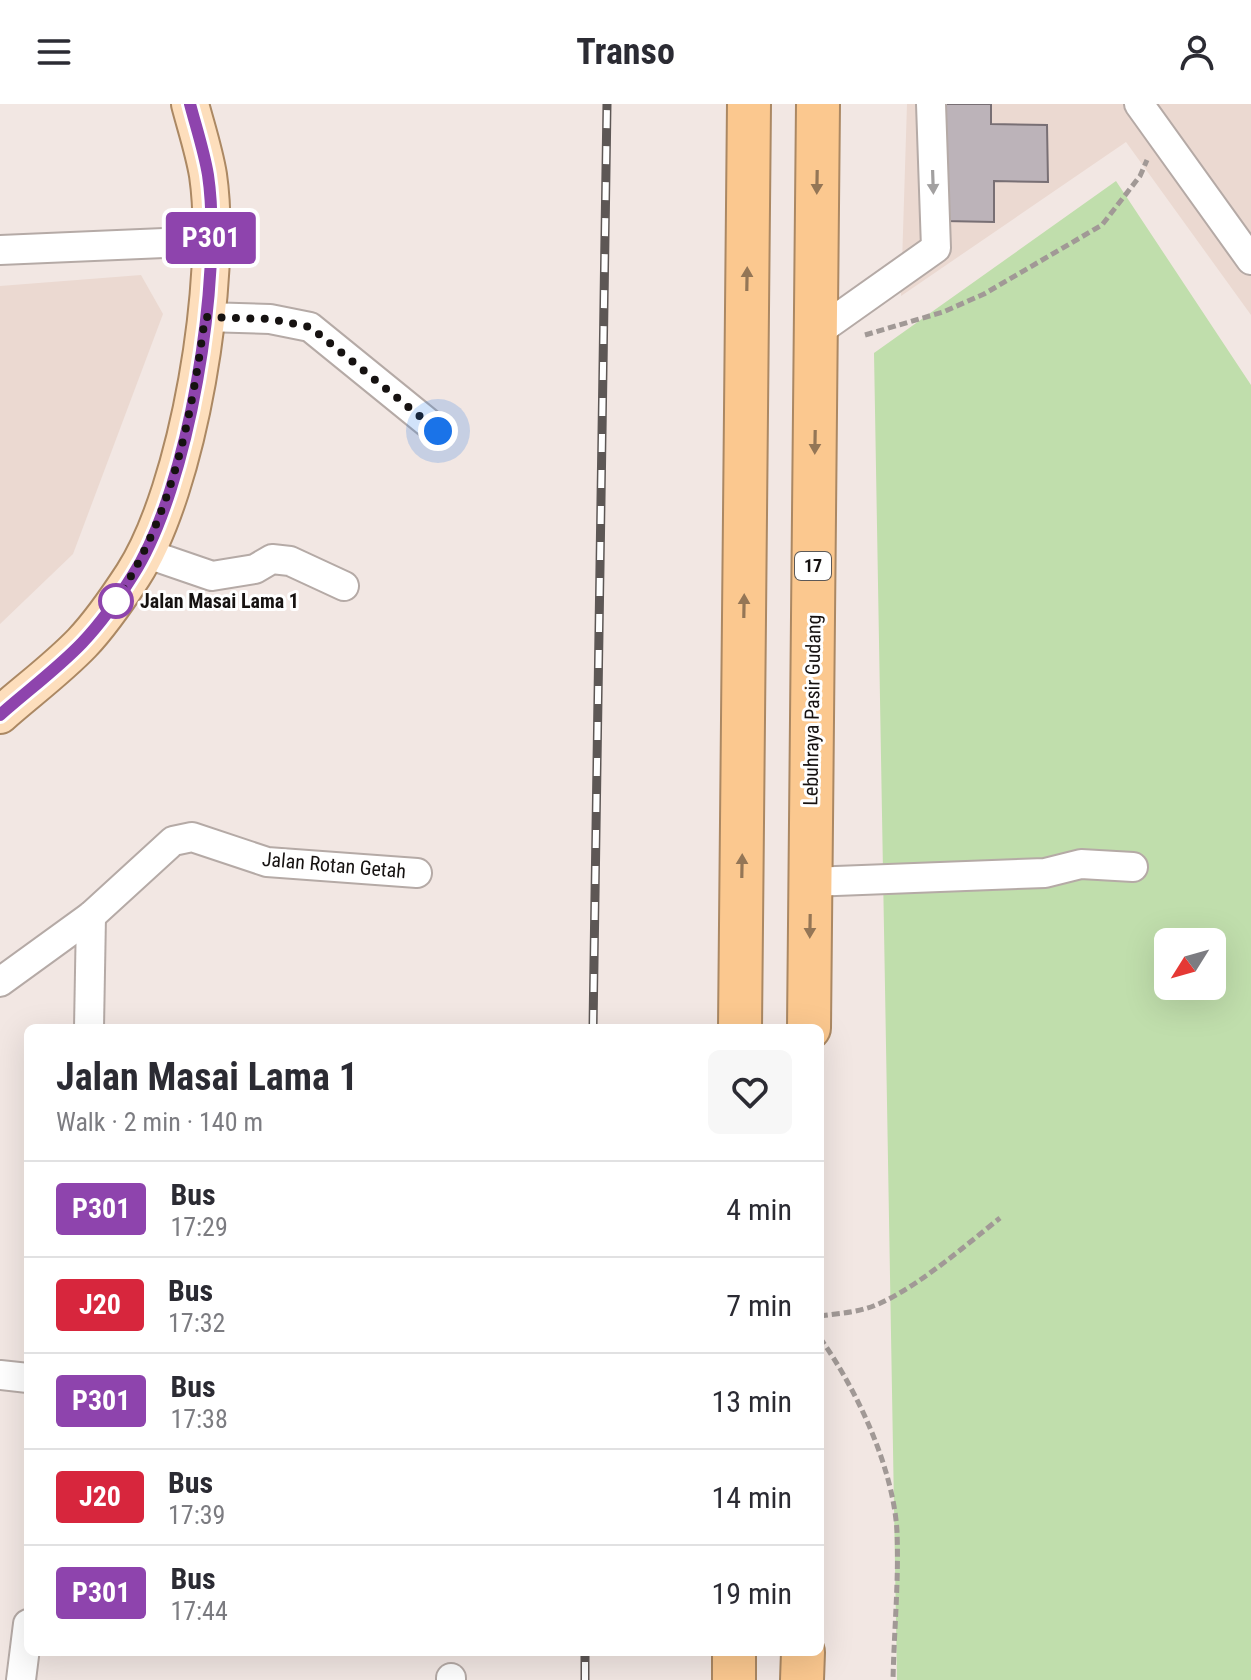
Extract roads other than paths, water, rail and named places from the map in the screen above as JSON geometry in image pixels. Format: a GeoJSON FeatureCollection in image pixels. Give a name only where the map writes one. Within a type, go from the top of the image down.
{"type":"FeatureCollection","features":[{"type":"Feature","properties":{"kind":"highway"},"geometry":{"type":"LineString","coordinates":[[740,1024],[749,104]]}},
{"type":"Feature","properties":{"kind":"highway","name":"Lebuhraya Pasir Gudang"},"geometry":{"type":"LineString","coordinates":[[809,1024],[818,104]]}},
{"type":"Feature","properties":{"kind":"highway"},"geometry":{"type":"LineString","coordinates":[[734,1656],[734,1680]]}},
{"type":"Feature","properties":{"kind":"highway"},"geometry":{"type":"LineString","coordinates":[[802,1680],[803,1656]]}},
{"type":"Feature","properties":{"kind":"main road"},"geometry":{"type":"LineString","coordinates":[[0,715],[82,643],[118,598],[145,553],[180,461],[197,376],[211,241],[208,174],[190,104]]}},
{"type":"Feature","properties":{"kind":"street"},"geometry":{"type":"LineString","coordinates":[[816,341],[936,248],[931,104]]}},
{"type":"Feature","properties":{"kind":"street"},"geometry":{"type":"LineString","coordinates":[[1154,115],[1251,260]]}},
{"type":"Feature","properties":{"kind":"street"},"geometry":{"type":"LineString","coordinates":[[0,250],[211,241]]}},
{"type":"Feature","properties":{"kind":"street"},"geometry":{"type":"LineString","coordinates":[[205,317],[270,319],[310,327],[438,431]]}},
{"type":"Feature","properties":{"kind":"street"},"geometry":{"type":"LineString","coordinates":[[145,553],[212,576],[255,569],[272,559],[290,561],[344,586]]}},
{"type":"Feature","properties":{"kind":"street","name":"Jalan Rotan Getah"},"geometry":{"type":"LineString","coordinates":[[0,982],[91,916],[173,841],[192,837],[267,862],[417,873]]}},
{"type":"Feature","properties":{"kind":"street"},"geometry":{"type":"LineString","coordinates":[[810,882],[1045,873],[1081,864],[1133,867]]}},
{"type":"Feature","properties":{"kind":"street"},"geometry":{"type":"LineString","coordinates":[[89,1024],[91,916]]}},
{"type":"Feature","properties":{"kind":"street"},"geometry":{"type":"LineString","coordinates":[[0,1375],[24,1378]]}},
{"type":"Feature","properties":{"kind":"street"},"geometry":{"type":"LineString","coordinates":[[21,1680],[24,1656]]}},
{"type":"Feature","properties":{"kind":"railway"},"geometry":{"type":"LineString","coordinates":[[593,1024],[607,104]]}},
{"type":"Feature","properties":{"kind":"railway"},"geometry":{"type":"LineString","coordinates":[[585,1656],[585,1680]]}},
{"type":"Feature","properties":{"kind":"place","name":"Jalan Masai Lama 1"},"geometry":{"type":"Point","coordinates":[116,601]}}]}
